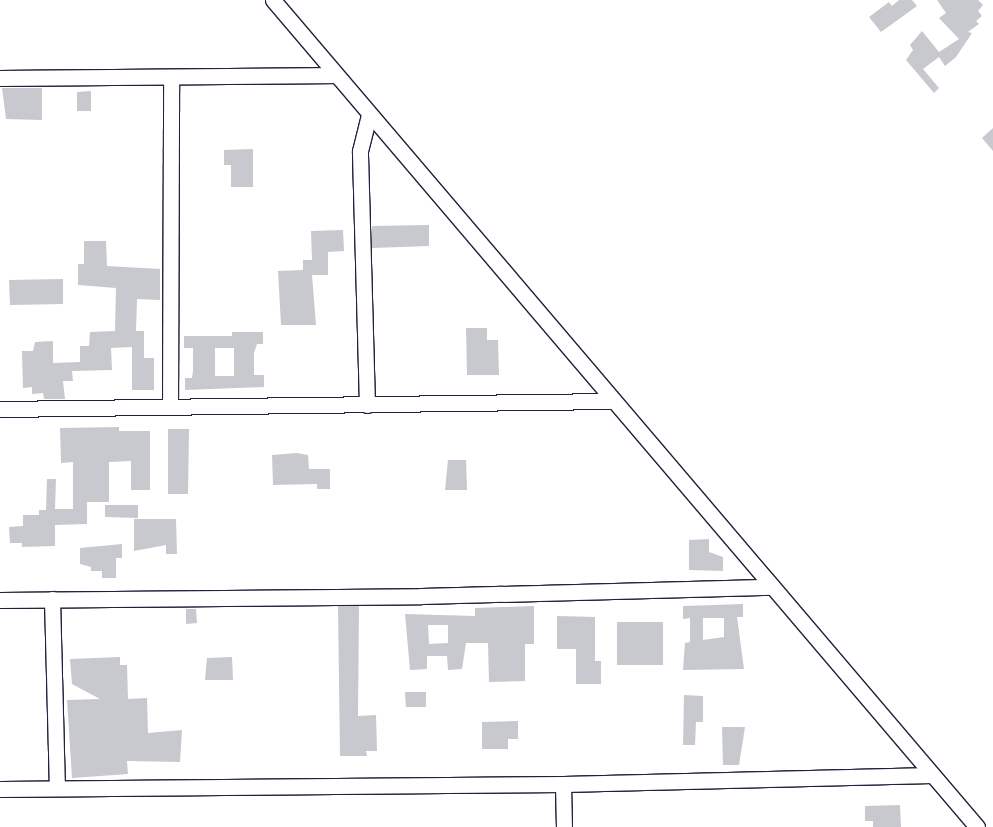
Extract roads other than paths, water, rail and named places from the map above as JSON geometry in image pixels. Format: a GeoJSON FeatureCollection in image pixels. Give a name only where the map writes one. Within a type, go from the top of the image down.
{"type":"FeatureCollection","features":[{"type":"Feature","properties":{"kind":"street"},"geometry":{"type":"LineString","coordinates":[[273,0],[334,75],[976,827]]}},
{"type":"Feature","properties":{"kind":"street"},"geometry":{"type":"LineString","coordinates":[[0,78],[171,78],[334,75]]}},
{"type":"Feature","properties":{"kind":"street"},"geometry":{"type":"LineString","coordinates":[[170,407],[171,78]]}},
{"type":"Feature","properties":{"kind":"street"},"geometry":{"type":"LineString","coordinates":[[367,405],[360,151],[369,114]]}},
{"type":"Feature","properties":{"kind":"street"},"geometry":{"type":"LineString","coordinates":[[0,409],[613,401]]}},
{"type":"Feature","properties":{"kind":"street"},"geometry":{"type":"LineString","coordinates":[[0,600],[441,596],[772,587]]}},
{"type":"Feature","properties":{"kind":"street"},"geometry":{"type":"LineString","coordinates":[[52,599],[57,788]]}},
{"type":"Feature","properties":{"kind":"street"},"geometry":{"type":"LineString","coordinates":[[0,789],[563,784],[932,775]]}},
{"type":"Feature","properties":{"kind":"street"},"geometry":{"type":"LineString","coordinates":[[563,784],[564,827]]}}]}
